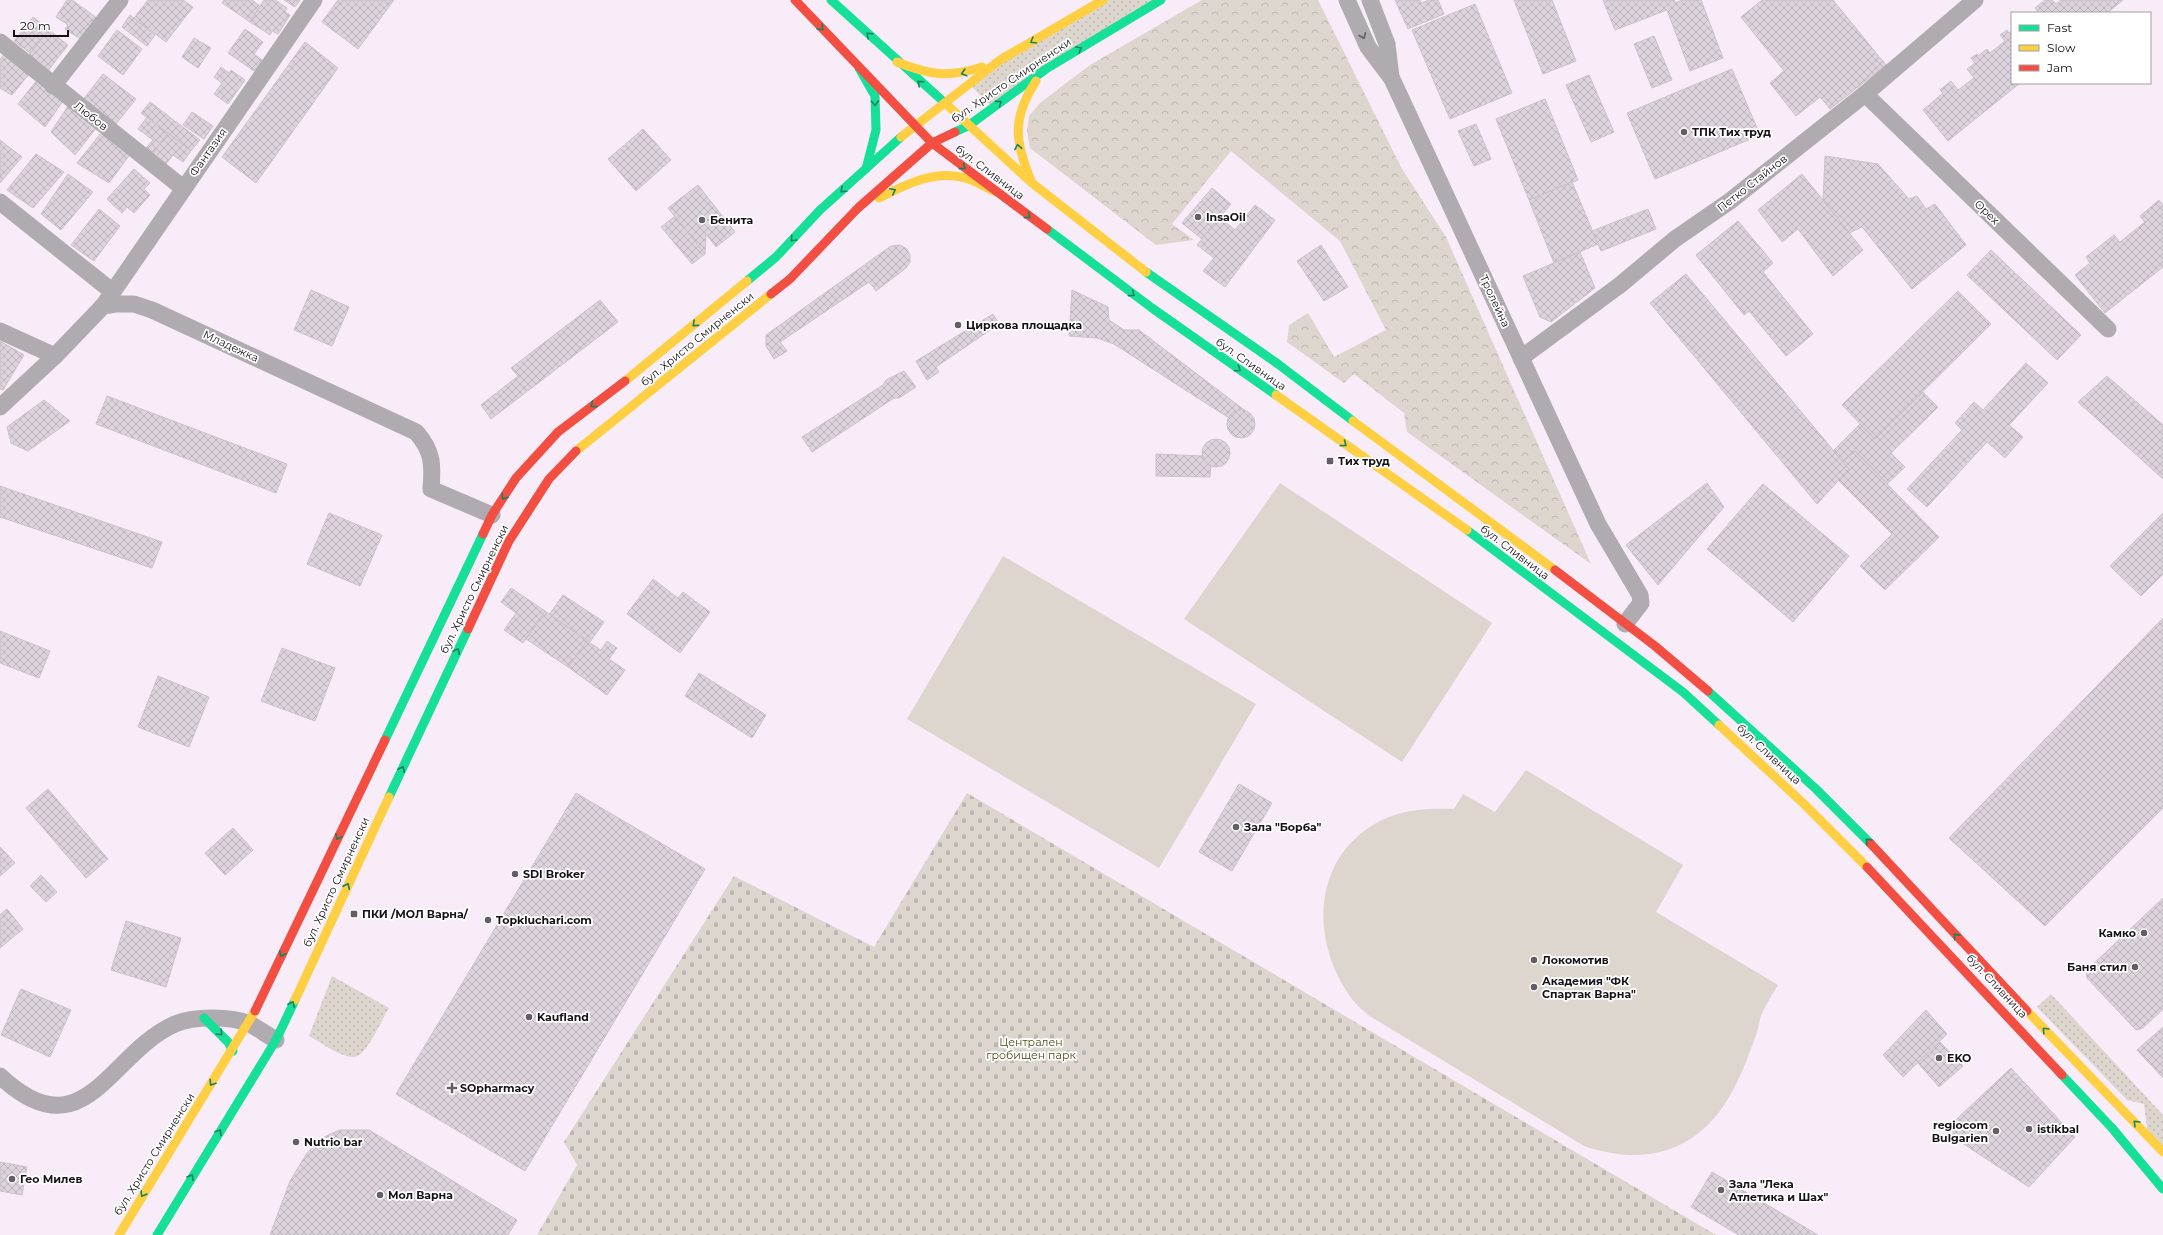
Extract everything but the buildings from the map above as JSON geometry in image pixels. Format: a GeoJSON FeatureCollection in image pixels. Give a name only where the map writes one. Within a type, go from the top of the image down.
{"type":"FeatureCollection","features":[{"type":"Feature","properties":{"kind":"main road","name":"бул. Сливница"},"geometry":{"type":"LineString","coordinates":[[795,0],[932,143],[1152,308],[1448,516],[1683,692],[1804,804],[1872,872],[2112,1128],[2163,1189]]}},
{"type":"Feature","properties":{"kind":"main road","name":"бул. Сливница"},"geometry":{"type":"LineString","coordinates":[[831,0],[943,104],[1032,183],[1140,268],[1278,364],[1369,434],[1460,499],[1625,624],[1731,710],[1816,789],[1886,860],[2024,1009],[2163,1152]]}},
{"type":"Feature","properties":{"kind":"main road","name":"бул. Христо Смирненски"},"geometry":{"type":"LineString","coordinates":[[118,1235],[249,1024],[492,515],[516,478],[558,432],[648,364],[776,257],[820,210],[915,124],[1000,60],[1103,0]]}},
{"type":"Feature","properties":{"kind":"main road","name":"бул. Христо Смирненски"},"geometry":{"type":"LineString","coordinates":[[157,1235],[276,1040],[509,540],[549,479],[577,450],[790,279],[858,208],[932,143],[968,126],[1046,69],[1161,0]]}},
{"type":"Feature","properties":{"kind":"main road"},"geometry":{"type":"LineString","coordinates":[[897,62],[925,73],[955,76],[1000,60]]}},
{"type":"Feature","properties":{"kind":"main road"},"geometry":{"type":"LineString","coordinates":[[859,68],[874,96],[876,130],[866,169]]}},
{"type":"Feature","properties":{"kind":"main road"},"geometry":{"type":"LineString","coordinates":[[1032,183],[1021,160],[1017,145],[1017,121],[1026,94],[1046,69]]}},
{"type":"Feature","properties":{"kind":"main road"},"geometry":{"type":"LineString","coordinates":[[858,208],[902,186],[935,176],[964,178],[997,192]]}},
{"type":"Feature","properties":{"kind":"main road"},"geometry":{"type":"LineString","coordinates":[[204,1018],[228,1042],[233,1051]]}},
{"type":"Feature","properties":{"kind":"street"},"geometry":{"type":"LineString","coordinates":[[53,86],[120,0]]}},
{"type":"Feature","properties":{"kind":"street","name":"Фантазия"},"geometry":{"type":"LineString","coordinates":[[103,306],[314,0]]}},
{"type":"Feature","properties":{"kind":"street","name":"Тролейна"},"geometry":{"type":"LineString","coordinates":[[1347,0],[1368,47],[1392,79],[1598,524],[1640,595],[1641,603],[1625,624]]}},
{"type":"Feature","properties":{"kind":"street","name":"Тролейна"},"geometry":{"type":"LineString","coordinates":[[1370,0],[1387,44],[1392,79]]}},
{"type":"Feature","properties":{"kind":"street","name":"Петко Стайнов"},"geometry":{"type":"LineString","coordinates":[[1521,358],[1620,285],[1675,240],[1730,201],[1865,94],[1976,0]]}},
{"type":"Feature","properties":{"kind":"street","name":"Любов"},"geometry":{"type":"LineString","coordinates":[[0,42],[53,86],[183,188]]}},
{"type":"Feature","properties":{"kind":"street","name":"Орех"},"geometry":{"type":"LineString","coordinates":[[1865,94],[2108,329]]}},
{"type":"Feature","properties":{"kind":"street"},"geometry":{"type":"LineString","coordinates":[[0,202],[113,292]]}},
{"type":"Feature","properties":{"kind":"street","name":"Младежка"},"geometry":{"type":"LineString","coordinates":[[103,306],[115,304],[134,304],[152,310],[416,432],[426,444],[431,458],[431,489],[492,515]]}},
{"type":"Feature","properties":{"kind":"street"},"geometry":{"type":"LineString","coordinates":[[0,407],[55,356],[103,306]]}},
{"type":"Feature","properties":{"kind":"street"},"geometry":{"type":"LineString","coordinates":[[0,331],[55,356]]}},
{"type":"Feature","properties":{"kind":"street"},"geometry":{"type":"LineString","coordinates":[[0,1076],[15,1090],[34,1102],[68,1104],[81,1100],[104,1083],[154,1036],[175,1024],[204,1018],[249,1024],[276,1040]]}},
{"type":"Feature","properties":{"kind":"green space"},"geometry":{"type":"Polygon","coordinates":[[[1103,0],[1161,0],[992,107],[969,84],[1103,0]]]}},
{"type":"Feature","properties":{"kind":"green space"},"geometry":{"type":"Polygon","coordinates":[[[1202,0],[1318,0],[1402,169],[1446,237],[1591,564],[1407,432],[1404,413],[1354,374],[1344,383],[1287,342],[1289,325],[1308,313],[1334,357],[1386,330],[1340,241],[1231,151],[1172,224],[1194,240],[1156,245],[1030,148],[1027,131],[1029,116],[1040,103],[1090,65],[1202,0]]]}},
{"type":"Feature","properties":{"kind":"green space"},"geometry":{"type":"Polygon","coordinates":[[[1280,483],[1492,623],[1402,762],[1184,619],[1280,483]]]}},
{"type":"Feature","properties":{"kind":"green space"},"geometry":{"type":"Polygon","coordinates":[[[1003,556],[1256,704],[1159,868],[907,719],[1003,556]]]}},
{"type":"Feature","properties":{"kind":"green space","name":"Локомотив"},"geometry":{"type":"Polygon","coordinates":[[[1526,770],[1683,865],[1656,912],[1778,985],[1766,1004],[1742,1071],[1725,1104],[1714,1119],[1700,1132],[1685,1142],[1667,1150],[1657,1153],[1626,1155],[1605,1152],[1584,1146],[1368,1015],[1351,998],[1336,972],[1328,948],[1324,923],[1325,898],[1331,875],[1342,854],[1359,835],[1382,820],[1408,811],[1426,809],[1454,809],[1463,794],[1495,812],[1526,770]]]}},
{"type":"Feature","properties":{"kind":"green space","name":"Централен гробищен парк"},"geometry":{"type":"Polygon","coordinates":[[[967,793],[1716,1235],[537,1235],[577,1165],[564,1142],[734,876],[874,947],[967,793]]]}},
{"type":"Feature","properties":{"kind":"green space"},"geometry":{"type":"Polygon","coordinates":[[[332,976],[389,1008],[364,1051],[354,1057],[343,1055],[309,1036],[332,976]]]}},
{"type":"Feature","properties":{"kind":"green space"},"geometry":{"type":"Polygon","coordinates":[[[2051,994],[2163,1115],[2163,1152],[2148,1135],[2144,1104],[2127,1100],[2037,1007],[2051,994]]]}},
{"type":"Feature","properties":{"kind":"traffic: fast"},"geometry":{"type":"LineString","coordinates":[[831,0],[945,103]]}},
{"type":"Feature","properties":{"kind":"traffic: fast"},"geometry":{"type":"LineString","coordinates":[[955,132],[968,126],[1046,69],[1161,0]]}},
{"type":"Feature","properties":{"kind":"traffic: fast"},"geometry":{"type":"LineString","coordinates":[[859,68],[875,96],[876,130],[866,169]]}},
{"type":"Feature","properties":{"kind":"traffic: fast"},"geometry":{"type":"LineString","coordinates":[[747,281],[776,257],[820,210],[901,137]]}},
{"type":"Feature","properties":{"kind":"traffic: fast"},"geometry":{"type":"LineString","coordinates":[[1047,229],[1152,308],[1276,395]]}},
{"type":"Feature","properties":{"kind":"traffic: fast"},"geometry":{"type":"LineString","coordinates":[[1146,272],[1278,364],[1353,421]]}},
{"type":"Feature","properties":{"kind":"traffic: fast"},"geometry":{"type":"LineString","coordinates":[[1467,530],[1683,692],[1719,725]]}},
{"type":"Feature","properties":{"kind":"traffic: fast"},"geometry":{"type":"LineString","coordinates":[[385,740],[483,534]]}},
{"type":"Feature","properties":{"kind":"traffic: fast"},"geometry":{"type":"LineString","coordinates":[[389,797],[468,629]]}},
{"type":"Feature","properties":{"kind":"traffic: fast"},"geometry":{"type":"LineString","coordinates":[[1708,691],[1816,789],[1870,843]]}},
{"type":"Feature","properties":{"kind":"traffic: fast"},"geometry":{"type":"LineString","coordinates":[[157,1235],[276,1040],[295,1000]]}},
{"type":"Feature","properties":{"kind":"traffic: fast"},"geometry":{"type":"LineString","coordinates":[[204,1018],[228,1042],[233,1051]]}},
{"type":"Feature","properties":{"kind":"traffic: fast"},"geometry":{"type":"LineString","coordinates":[[2062,1075],[2112,1128],[2163,1189]]}},
{"type":"Feature","properties":{"kind":"traffic: slow"},"geometry":{"type":"LineString","coordinates":[[901,137],[1000,60],[1103,0]]}},
{"type":"Feature","properties":{"kind":"traffic: slow"},"geometry":{"type":"LineString","coordinates":[[897,62],[919,70],[939,74],[959,73],[982,67]]}},
{"type":"Feature","properties":{"kind":"traffic: slow"},"geometry":{"type":"LineString","coordinates":[[1032,183],[1022,156],[1018,131],[1022,107],[1036,81]]}},
{"type":"Feature","properties":{"kind":"traffic: slow"},"geometry":{"type":"LineString","coordinates":[[945,103],[1032,183],[1146,272]]}},
{"type":"Feature","properties":{"kind":"traffic: slow"},"geometry":{"type":"LineString","coordinates":[[879,198],[920,180],[943,176],[965,178],[997,192]]}},
{"type":"Feature","properties":{"kind":"traffic: slow"},"geometry":{"type":"LineString","coordinates":[[625,381],[747,281]]}},
{"type":"Feature","properties":{"kind":"traffic: slow"},"geometry":{"type":"LineString","coordinates":[[576,451],[771,294]]}},
{"type":"Feature","properties":{"kind":"traffic: slow"},"geometry":{"type":"LineString","coordinates":[[1276,395],[1467,530]]}},
{"type":"Feature","properties":{"kind":"traffic: slow"},"geometry":{"type":"LineString","coordinates":[[1353,421],[1555,570]]}},
{"type":"Feature","properties":{"kind":"traffic: slow"},"geometry":{"type":"LineString","coordinates":[[1719,725],[1804,804],[1867,867]]}},
{"type":"Feature","properties":{"kind":"traffic: slow"},"geometry":{"type":"LineString","coordinates":[[295,1000],[389,797]]}},
{"type":"Feature","properties":{"kind":"traffic: slow"},"geometry":{"type":"LineString","coordinates":[[119,1235],[255,1011]]}},
{"type":"Feature","properties":{"kind":"traffic: slow"},"geometry":{"type":"LineString","coordinates":[[2027,1011],[2163,1152]]}},
{"type":"Feature","properties":{"kind":"traffic: jam"},"geometry":{"type":"LineString","coordinates":[[795,0],[932,143],[1047,229]]}},
{"type":"Feature","properties":{"kind":"traffic: jam"},"geometry":{"type":"LineString","coordinates":[[771,294],[790,279],[858,208],[932,143],[955,132]]}},
{"type":"Feature","properties":{"kind":"traffic: jam"},"geometry":{"type":"LineString","coordinates":[[483,534],[492,515],[516,478],[558,432],[625,381]]}},
{"type":"Feature","properties":{"kind":"traffic: jam"},"geometry":{"type":"LineString","coordinates":[[468,629],[509,541],[549,479],[576,451]]}},
{"type":"Feature","properties":{"kind":"traffic: jam"},"geometry":{"type":"LineString","coordinates":[[1555,570],[1655,646],[1708,691]]}},
{"type":"Feature","properties":{"kind":"traffic: jam"},"geometry":{"type":"LineString","coordinates":[[255,1011],[385,740]]}},
{"type":"Feature","properties":{"kind":"traffic: jam"},"geometry":{"type":"LineString","coordinates":[[1870,843],[2027,1011]]}},
{"type":"Feature","properties":{"kind":"traffic: jam"},"geometry":{"type":"LineString","coordinates":[[1867,867],[2062,1075]]}},
{"type":"Feature","properties":{"kind":"place","name":"ТПК Тих труд"},"geometry":{"type":"Point","coordinates":[1684,132]}},
{"type":"Feature","properties":{"kind":"place","name":"InsaOil"},"geometry":{"type":"Point","coordinates":[1198,217]}},
{"type":"Feature","properties":{"kind":"place","name":"Бенита"},"geometry":{"type":"Point","coordinates":[702,220]}},
{"type":"Feature","properties":{"kind":"place","name":"Циркова площадка"},"geometry":{"type":"Point","coordinates":[958,325]}},
{"type":"Feature","properties":{"kind":"place","name":"Тих труд"},"geometry":{"type":"Point","coordinates":[1330,461]}},
{"type":"Feature","properties":{"kind":"place","name":"Зала \"Борба\""},"geometry":{"type":"Point","coordinates":[1236,827]}},
{"type":"Feature","properties":{"kind":"place","name":"SDI Broker"},"geometry":{"type":"Point","coordinates":[515,874]}},
{"type":"Feature","properties":{"kind":"place","name":"ПКИ /МОЛ Варна/"},"geometry":{"type":"Point","coordinates":[354,914]}},
{"type":"Feature","properties":{"kind":"place","name":"Topkluchari.com"},"geometry":{"type":"Point","coordinates":[488,920]}},
{"type":"Feature","properties":{"kind":"place","name":"Камко"},"geometry":{"type":"Point","coordinates":[2144,933]}},
{"type":"Feature","properties":{"kind":"place","name":"Локомотив"},"geometry":{"type":"Point","coordinates":[1534,960]}},
{"type":"Feature","properties":{"kind":"place","name":"Баня стил"},"geometry":{"type":"Point","coordinates":[2135,967]}},
{"type":"Feature","properties":{"kind":"place","name":"Академия \"ФК Спартак Варна\""},"geometry":{"type":"Point","coordinates":[1534,987]}},
{"type":"Feature","properties":{"kind":"place","name":"Kaufland"},"geometry":{"type":"Point","coordinates":[529,1017]}},
{"type":"Feature","properties":{"kind":"place","name":"EKO"},"geometry":{"type":"Point","coordinates":[1939,1058]}},
{"type":"Feature","properties":{"kind":"place","name":"SOpharmacy"},"geometry":{"type":"Point","coordinates":[452,1088]}},
{"type":"Feature","properties":{"kind":"place","name":"istikbal"},"geometry":{"type":"Point","coordinates":[2029,1129]}},
{"type":"Feature","properties":{"kind":"place","name":"regiocom Bulgarien"},"geometry":{"type":"Point","coordinates":[1996,1131]}},
{"type":"Feature","properties":{"kind":"place","name":"Nutrio bar"},"geometry":{"type":"Point","coordinates":[296,1142]}},
{"type":"Feature","properties":{"kind":"place","name":"Гео Милев"},"geometry":{"type":"Point","coordinates":[12,1179]}},
{"type":"Feature","properties":{"kind":"place","name":"Зала \"Лека Атлетика и Шах\""},"geometry":{"type":"Point","coordinates":[1721,1190]}},
{"type":"Feature","properties":{"kind":"place","name":"Мол Варна"},"geometry":{"type":"Point","coordinates":[380,1195]}}]}
